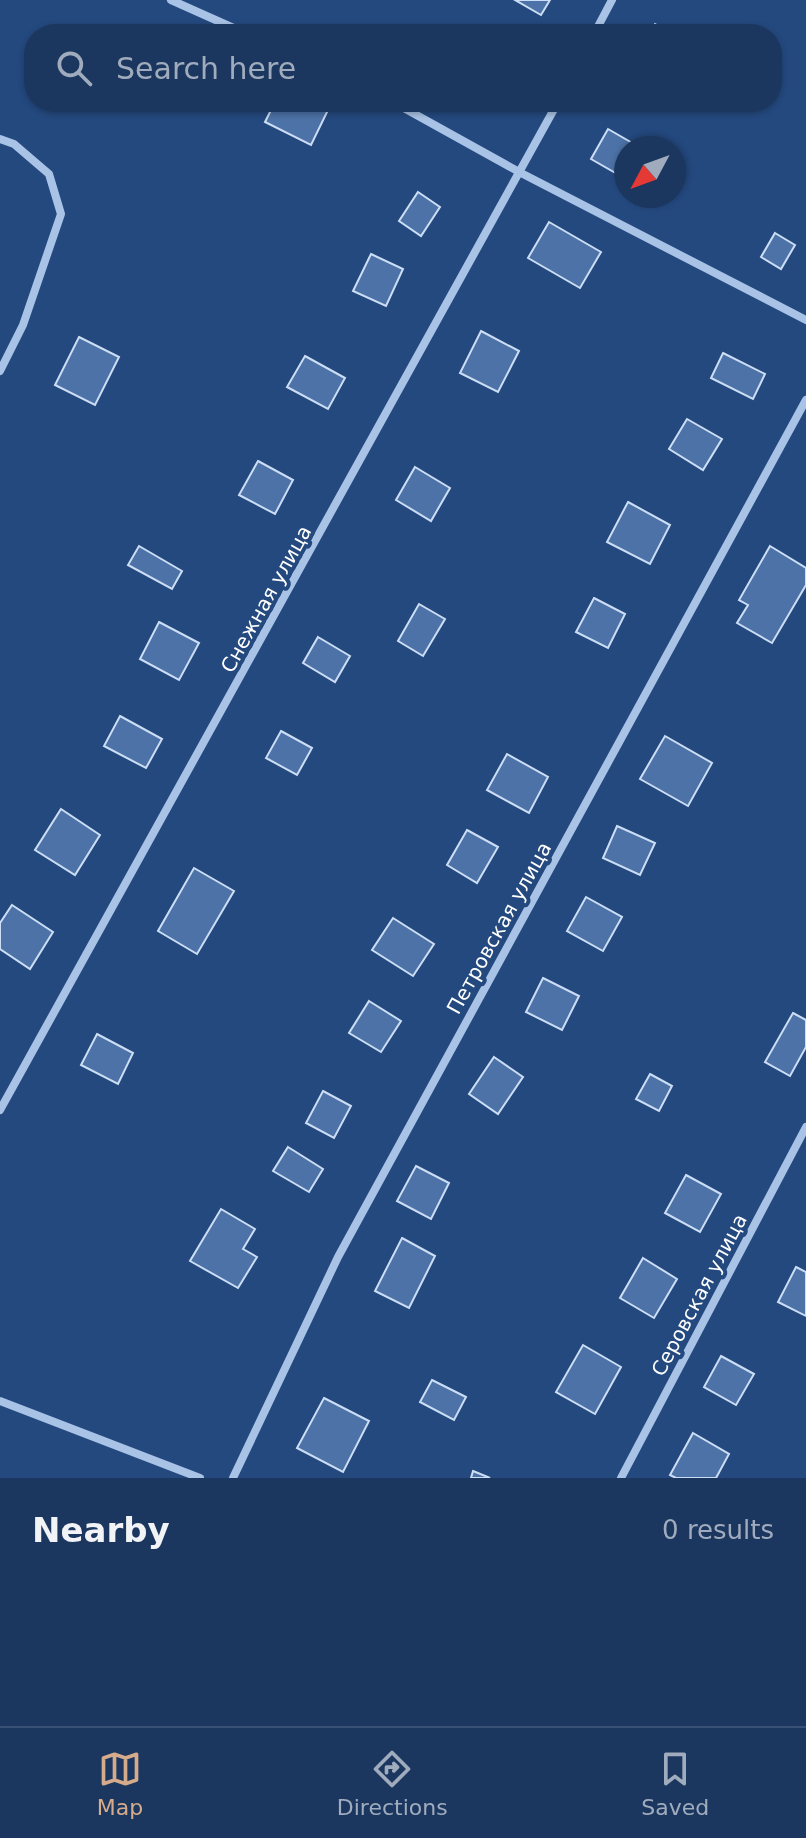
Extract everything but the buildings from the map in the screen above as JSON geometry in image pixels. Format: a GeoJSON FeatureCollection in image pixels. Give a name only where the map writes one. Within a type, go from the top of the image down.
{"type":"FeatureCollection","features":[{"type":"Feature","properties":{"kind":"street"},"geometry":{"type":"LineString","coordinates":[[171,0],[225,24]]}},
{"type":"Feature","properties":{"kind":"street"},"geometry":{"type":"LineString","coordinates":[[599,24],[612,0]]}},
{"type":"Feature","properties":{"kind":"street"},"geometry":{"type":"LineString","coordinates":[[411,112],[521,173],[806,320]]}},
{"type":"Feature","properties":{"kind":"street","name":"Снежная улица"},"geometry":{"type":"LineString","coordinates":[[0,1110],[553,112]]}},
{"type":"Feature","properties":{"kind":"street"},"geometry":{"type":"LineString","coordinates":[[0,139],[14,144],[49,174],[61,214],[23,325],[0,371]]}},
{"type":"Feature","properties":{"kind":"street","name":"Петровская улица"},"geometry":{"type":"LineString","coordinates":[[233,1478],[338,1257],[806,400]]}},
{"type":"Feature","properties":{"kind":"street","name":"Серовская улица"},"geometry":{"type":"LineString","coordinates":[[621,1478],[806,1127]]}},
{"type":"Feature","properties":{"kind":"street"},"geometry":{"type":"LineString","coordinates":[[0,1401],[200,1478]]}}]}
